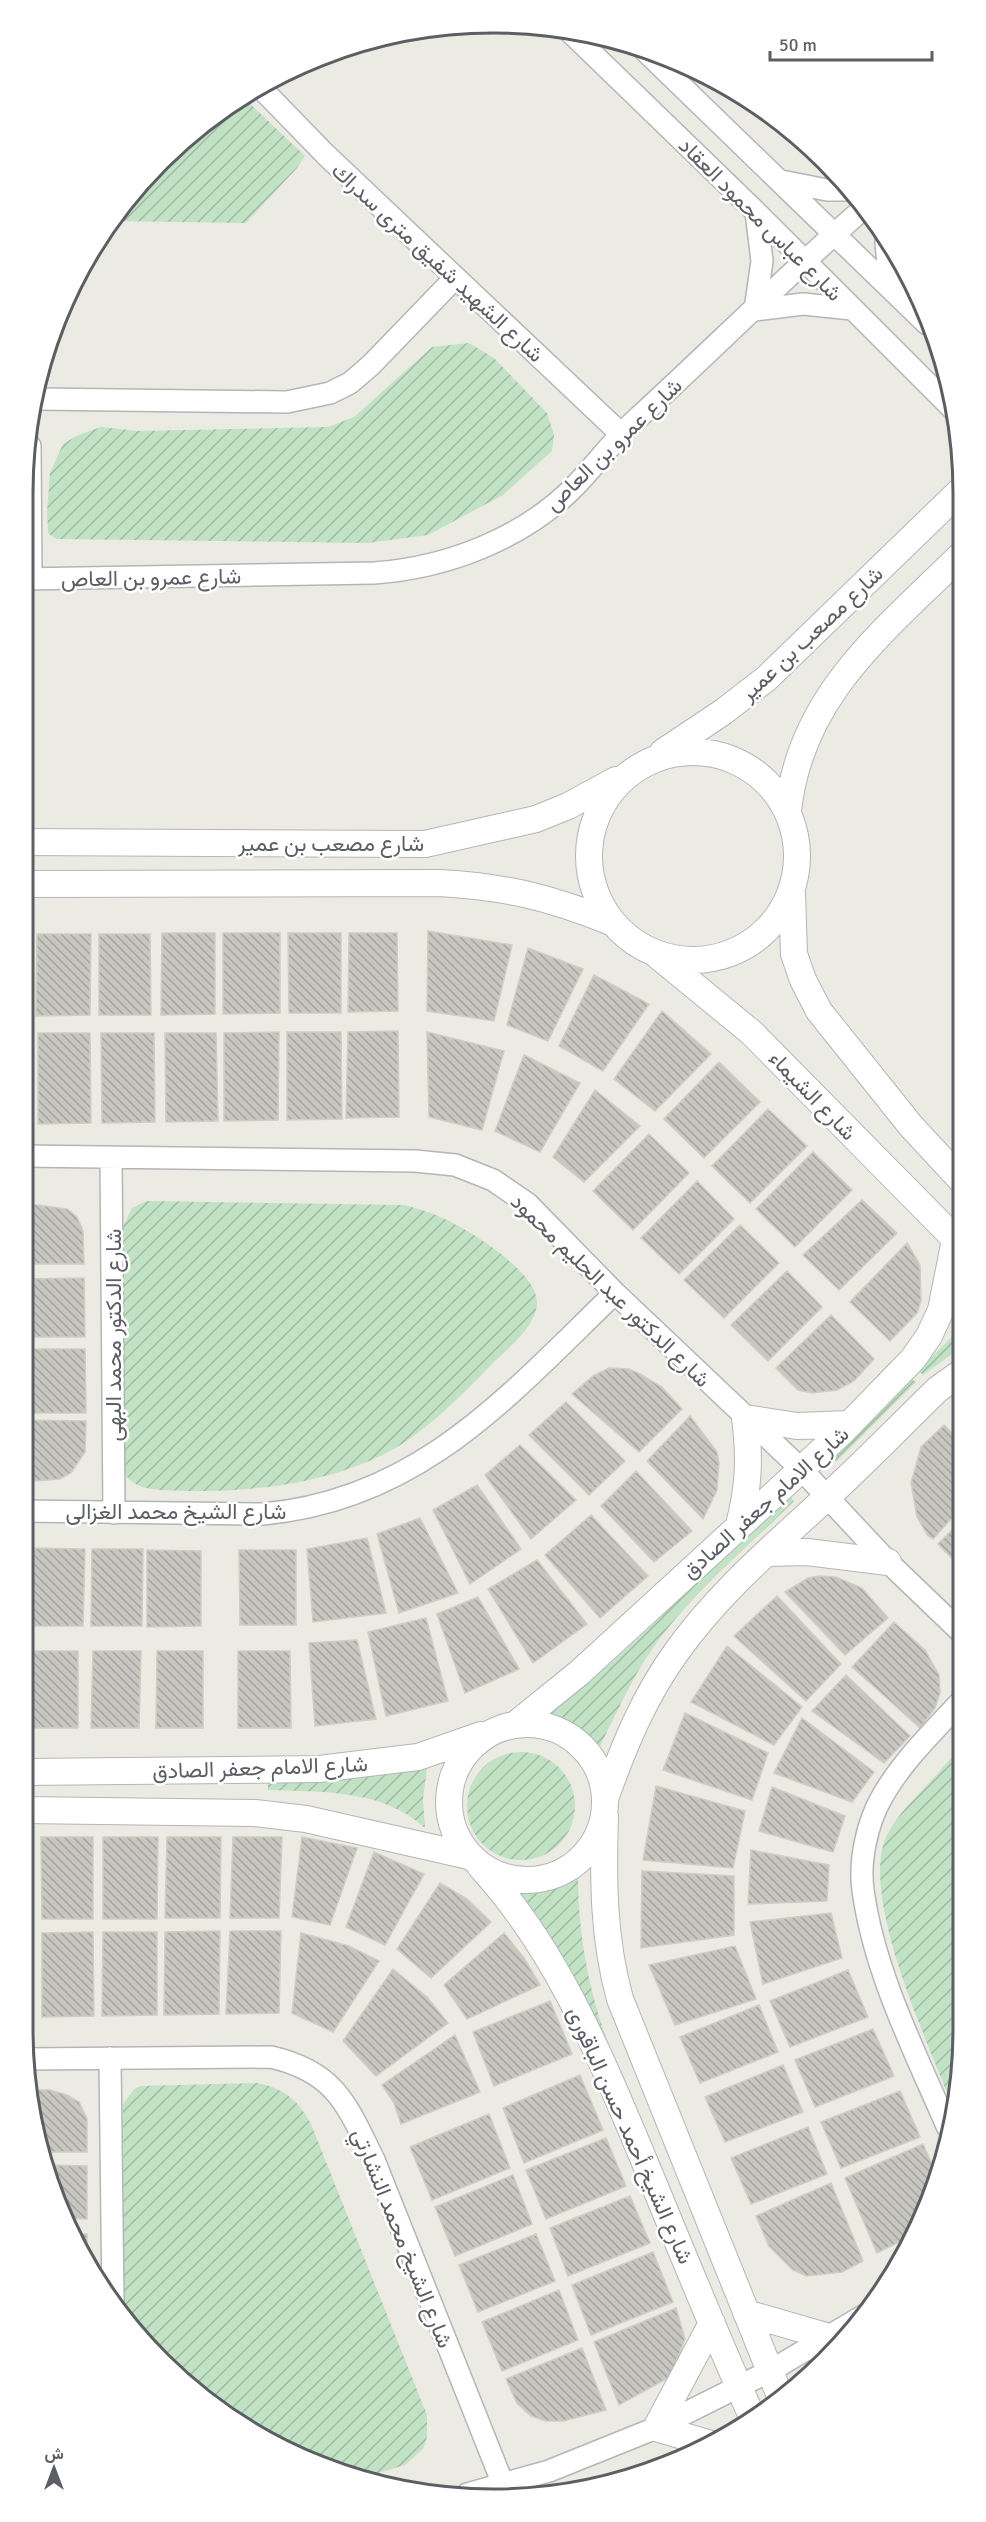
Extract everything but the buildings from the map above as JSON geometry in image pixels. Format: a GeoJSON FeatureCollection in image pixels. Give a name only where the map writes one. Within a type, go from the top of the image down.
{"type":"FeatureCollection","features":[{"type":"Feature","properties":{"kind":"street","name":"شارع عباس محمود العقاد"},"geometry":{"type":"LineString","coordinates":[[580,41],[756,212],[943,399]]}},
{"type":"Feature","properties":{"kind":"street","name":"شارع عباس محمود العقاد"},"geometry":{"type":"LineString","coordinates":[[659,64],[917,314]]}},
{"type":"Feature","properties":{"kind":"street","name":"شارع الشهيد شفيق مترى سدراك"},"geometry":{"type":"LineString","coordinates":[[266,93],[326,155],[620,434]]}},
{"type":"Feature","properties":{"kind":"street"},"geometry":{"type":"LineString","coordinates":[[780,181],[827,190],[839,190]]}},
{"type":"Feature","properties":{"kind":"street"},"geometry":{"type":"LineString","coordinates":[[756,212],[762,261],[755,310],[804,304],[852,309]]}},
{"type":"Feature","properties":{"kind":"street","name":"شارع عمرو بن العاص"},"geometry":{"type":"LineString","coordinates":[[33,579],[374,573],[405,571],[467,554],[502,538],[538,516],[574,487],[620,434],[858,213]]}},
{"type":"Feature","properties":{"kind":"street"},"geometry":{"type":"LineString","coordinates":[[887,257],[897,295]]}},
{"type":"Feature","properties":{"kind":"street"},"geometry":{"type":"LineString","coordinates":[[43,399],[287,402],[330,393],[350,383],[370,365],[455,278]]}},
{"type":"Feature","properties":{"kind":"street","name":"شارع مصعب بن عمير"},"geometry":{"type":"LineString","coordinates":[[650,760],[723,712],[767,678],[953,498]]}},
{"type":"Feature","properties":{"kind":"street"},"geometry":{"type":"LineString","coordinates":[[788,811],[791,783],[805,741],[821,707],[847,671],[953,563]]}},
{"type":"Feature","properties":{"kind":"street"},"geometry":{"type":"LineString","coordinates":[[792,894],[778,918],[759,938],[736,952],[709,960],[691,960],[655,954],[631,941],[611,922],[594,890],[589,872],[588,845],[595,818],[608,794],[627,775],[650,760],[672,753],[696,752],[718,755],[740,762],[760,775],[776,792],[788,811],[797,838],[798,866],[792,894],[794,954],[802,980],[819,1011],[912,1126],[953,1171]]}},
{"type":"Feature","properties":{"kind":"street","name":"شارع مصعب بن عمير"},"geometry":{"type":"LineString","coordinates":[[33,842],[425,844],[536,819],[568,806],[627,775]]}},
{"type":"Feature","properties":{"kind":"street","name":"شارع مصعب بن عمير"},"geometry":{"type":"LineString","coordinates":[[33,884],[460,884],[509,889],[537,895],[563,902],[611,922]]}},
{"type":"Feature","properties":{"kind":"street","name":"شارع الشيماء"},"geometry":{"type":"LineString","coordinates":[[655,954],[752,1033],[953,1238]]}},
{"type":"Feature","properties":{"kind":"street","name":"شارع الدكتور عبد الحليم محمود"},"geometry":{"type":"LineString","coordinates":[[33,1156],[362,1159],[455,1165],[493,1180],[528,1204],[615,1293],[801,1469],[888,1562],[953,1624]]}},
{"type":"Feature","properties":{"kind":"street","name":"شارع الدكتور محمد البهى"},"geometry":{"type":"LineString","coordinates":[[111,1157],[114,1513]]}},
{"type":"Feature","properties":{"kind":"street","name":"شارع الامام جعفر الصادق"},"geometry":{"type":"LineString","coordinates":[[33,1772],[319,1769],[418,1756],[504,1727],[579,1673],[850,1424],[913,1359],[929,1336],[941,1310],[953,1263]]}},
{"type":"Feature","properties":{"kind":"street","name":"شارع الشيخ محمد الغزالى"},"geometry":{"type":"LineString","coordinates":[[33,1511],[216,1514],[282,1512],[321,1504],[368,1489],[418,1465],[459,1438],[503,1401],[615,1293]]}},
{"type":"Feature","properties":{"kind":"street","name":"شارع الامام جعفر الصادق"},"geometry":{"type":"LineString","coordinates":[[605,1806],[626,1740],[675,1653],[709,1612],[766,1553],[828,1497],[938,1389],[953,1378]]}},
{"type":"Feature","properties":{"kind":"street"},"geometry":{"type":"LineString","coordinates":[[739,1525],[748,1490],[749,1466],[745,1418],[797,1426],[850,1424]]}},
{"type":"Feature","properties":{"kind":"street"},"geometry":{"type":"LineString","coordinates":[[766,1553],[827,1554],[888,1562]]}},
{"type":"Feature","properties":{"kind":"street"},"geometry":{"type":"LineString","coordinates":[[944,2119],[892,1993],[871,1931],[863,1888],[863,1866],[871,1824],[881,1798],[903,1766],[953,1710]]}},
{"type":"Feature","properties":{"kind":"street"},"geometry":{"type":"LineString","coordinates":[[504,1727],[550,1727],[566,1733],[586,1749],[600,1771],[605,1806],[596,1841],[579,1861],[556,1875],[531,1881],[504,1877],[475,1861],[455,1836],[448,1812],[449,1788],[457,1764],[472,1745],[504,1727]]}},
{"type":"Feature","properties":{"kind":"street","name":"شارع الشيخ أحمد حسن الباقورى"},"geometry":{"type":"LineString","coordinates":[[605,1806],[604,1919],[610,1965],[620,1999],[778,2390]]}},
{"type":"Feature","properties":{"kind":"street","name":"شارع الامام جعفر الصادق"},"geometry":{"type":"LineString","coordinates":[[33,1810],[168,1810],[265,1814],[306,1819],[475,1861]]}},
{"type":"Feature","properties":{"kind":"street","name":"شارع الشيخ أحمد حسن الباقورى"},"geometry":{"type":"LineString","coordinates":[[475,1861],[526,1921],[575,2006],[601,2057],[749,2411]]}},
{"type":"Feature","properties":{"kind":"street","name":"شارع الشيخ محمد النشارتي"},"geometry":{"type":"LineString","coordinates":[[34,2059],[271,2057],[293,2062],[315,2072],[334,2088],[350,2112],[374,2160],[502,2484]]}},
{"type":"Feature","properties":{"kind":"street"},"geometry":{"type":"LineString","coordinates":[[110,2058],[113,2288]]}},
{"type":"Feature","properties":{"kind":"street"},"geometry":{"type":"LineString","coordinates":[[746,2313],[825,2347]]}},
{"type":"Feature","properties":{"kind":"street"},"geometry":{"type":"LineString","coordinates":[[656,2428],[712,2323]]}},
{"type":"Feature","properties":{"kind":"street"},"geometry":{"type":"LineString","coordinates":[[485,2489],[570,2463],[656,2428],[738,2386],[824,2348]]}},
{"type":"Feature","properties":{"kind":"street"},"geometry":{"type":"LineString","coordinates":[[656,2428],[699,2440]]}},
{"type":"Feature","properties":{"kind":"green space"},"geometry":{"type":"Polygon","coordinates":[[[250,103],[305,156],[297,168],[246,223],[122,221],[147,190],[190,147],[250,103]]]}},
{"type":"Feature","properties":{"kind":"green space"},"geometry":{"type":"Polygon","coordinates":[[[469,343],[494,358],[547,413],[554,435],[552,451],[503,495],[428,535],[367,543],[56,539],[48,533],[50,473],[63,444],[78,435],[101,427],[139,431],[328,427],[354,417],[432,347],[469,343]]]}},
{"type":"Feature","properties":{"kind":"green space"},"geometry":{"type":"Polygon","coordinates":[[[147,1201],[404,1205],[417,1208],[465,1230],[513,1264],[526,1277],[534,1291],[537,1303],[536,1312],[521,1335],[446,1409],[406,1442],[368,1462],[291,1484],[237,1490],[170,1491],[139,1486],[128,1478],[119,1462],[120,1233],[132,1208],[147,1201]]]}},
{"type":"Feature","properties":{"kind":"green space"},"geometry":{"type":"Polygon","coordinates":[[[953,1334],[953,1353],[923,1375],[918,1370],[953,1334]]]}},
{"type":"Feature","properties":{"kind":"green space"},"geometry":{"type":"Polygon","coordinates":[[[910,1378],[916,1382],[836,1462],[831,1455],[910,1378]]]}},
{"type":"Feature","properties":{"kind":"green space"},"geometry":{"type":"Polygon","coordinates":[[[785,1491],[794,1501],[702,1590],[653,1648],[596,1754],[576,1732],[549,1713],[610,1664],[654,1624],[785,1491]]]}},
{"type":"Feature","properties":{"kind":"green space"},"geometry":{"type":"Polygon","coordinates":[[[521,1752],[542,1756],[559,1768],[571,1785],[575,1806],[571,1827],[559,1844],[542,1856],[521,1860],[500,1856],[483,1844],[471,1827],[467,1806],[471,1785],[483,1768],[500,1756],[521,1752]]]}},
{"type":"Feature","properties":{"kind":"green space"},"geometry":{"type":"Polygon","coordinates":[[[953,1756],[953,2029],[948,2095],[914,2011],[891,1939],[883,1905],[880,1873],[883,1846],[891,1828],[908,1805],[953,1756]]]}},
{"type":"Feature","properties":{"kind":"green space"},"geometry":{"type":"Polygon","coordinates":[[[427,1768],[423,1799],[425,1828],[408,1815],[371,1799],[330,1793],[268,1790],[268,1780],[334,1778],[427,1768]]]}},
{"type":"Feature","properties":{"kind":"green space"},"geometry":{"type":"Polygon","coordinates":[[[578,1876],[580,1920],[586,1963],[609,2046],[601,2049],[569,1970],[517,1893],[565,1884],[578,1876]]]}},
{"type":"Feature","properties":{"kind":"green space"},"geometry":{"type":"Polygon","coordinates":[[[257,2083],[283,2092],[301,2108],[311,2124],[427,2415],[427,2437],[423,2449],[405,2465],[374,2473],[317,2454],[263,2427],[213,2394],[190,2375],[147,2332],[124,2303],[123,2104],[134,2089],[140,2086],[257,2083]]]}}]}
